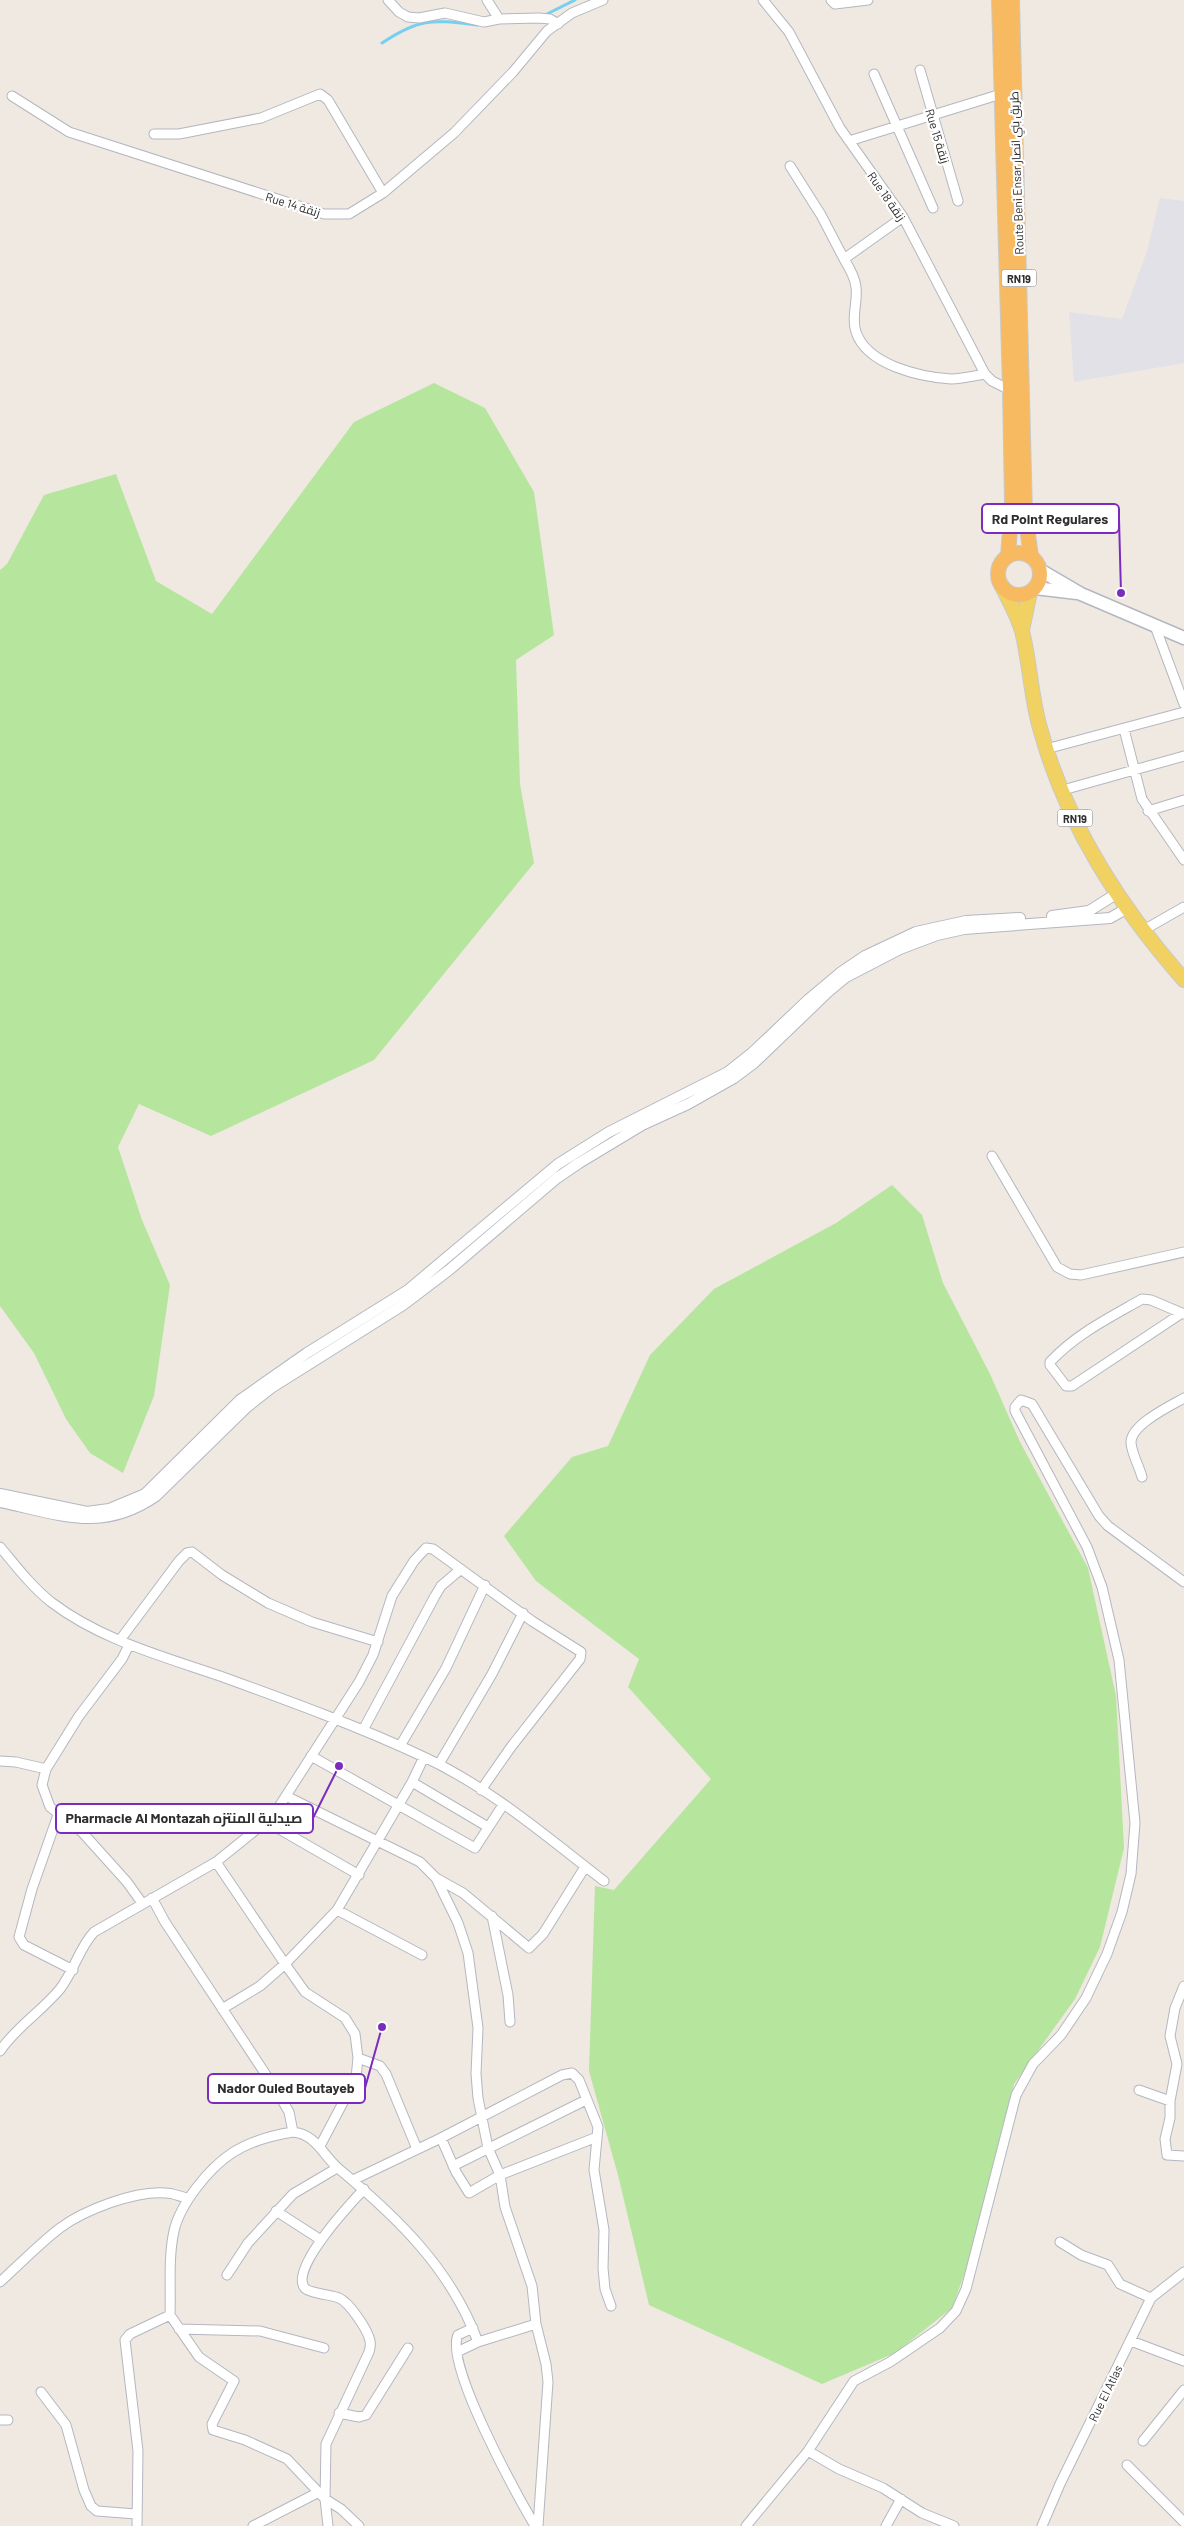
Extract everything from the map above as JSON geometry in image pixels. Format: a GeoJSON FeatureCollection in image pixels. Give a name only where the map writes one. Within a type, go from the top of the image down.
{"type":"FeatureCollection","features":[{"type":"Feature","properties":{"kind":"highway","name":"Route Beni Ensar طريق بني انصار"},"geometry":{"type":"LineString","coordinates":[[999,0],[1012,503],[1008,556]]}},
{"type":"Feature","properties":{"kind":"highway","name":"Route Beni Ensar طريق بني انصار"},"geometry":{"type":"LineString","coordinates":[[1012,0],[1026,522],[1031,556]]}},
{"type":"Feature","properties":{"kind":"highway"},"geometry":{"type":"LineString","coordinates":[[1008,556],[1024,553],[1031,556]]}},
{"type":"Feature","properties":{"kind":"highway","name":"RN19"},"geometry":{"type":"LineString","coordinates":[[1002,586],[998,573],[1000,566],[1008,556]]}},
{"type":"Feature","properties":{"kind":"highway","name":"RN19"},"geometry":{"type":"LineString","coordinates":[[1031,556],[1040,570],[1041,576],[1033,590]]}},
{"type":"Feature","properties":{"kind":"highway"},"geometry":{"type":"LineString","coordinates":[[1002,586],[1015,595],[1033,590]]}},
{"type":"Feature","properties":{"kind":"main road"},"geometry":{"type":"LineString","coordinates":[[1040,570],[1081,594],[1184,638]]}},
{"type":"Feature","properties":{"kind":"main road","name":"RN19"},"geometry":{"type":"LineString","coordinates":[[1002,586],[1022,630],[1032,696],[1046,749],[1084,841],[1126,909],[1142,931],[1184,980]]}},
{"type":"Feature","properties":{"kind":"main road","name":"RN19"},"geometry":{"type":"LineString","coordinates":[[1022,630],[1033,590]]}},
{"type":"Feature","properties":{"kind":"main road"},"geometry":{"type":"LineString","coordinates":[[1033,590],[1081,594]]}},
{"type":"Feature","properties":{"kind":"street"},"geometry":{"type":"LineString","coordinates":[[388,0],[399,12],[408,17],[419,18],[445,12],[474,21],[499,18],[539,18],[558,24]]}},
{"type":"Feature","properties":{"kind":"street"},"geometry":{"type":"LineString","coordinates":[[487,0],[499,18]]}},
{"type":"Feature","properties":{"kind":"street","name":"Rue 14 زنقة"},"geometry":{"type":"LineString","coordinates":[[12,96],[69,132],[324,214],[349,214],[383,193],[454,133],[513,72],[547,31],[572,13],[603,0]]}},
{"type":"Feature","properties":{"kind":"street","name":"Rue 18 زنقة"},"geometry":{"type":"LineString","coordinates":[[763,0],[789,32],[830,111],[903,217],[985,374],[992,381],[1010,390]]}},
{"type":"Feature","properties":{"kind":"street"},"geometry":{"type":"LineString","coordinates":[[831,0],[835,4],[841,4],[868,0]]}},
{"type":"Feature","properties":{"kind":"street","name":"Rue 15 زنقة"},"geometry":{"type":"LineString","coordinates":[[920,70],[931,115],[958,201]]}},
{"type":"Feature","properties":{"kind":"street"},"geometry":{"type":"LineString","coordinates":[[874,74],[895,126],[934,208]]}},
{"type":"Feature","properties":{"kind":"street"},"geometry":{"type":"LineString","coordinates":[[154,134],[178,134],[261,118],[320,94],[328,100],[383,193]]}},
{"type":"Feature","properties":{"kind":"street"},"geometry":{"type":"LineString","coordinates":[[849,141],[1001,94]]}},
{"type":"Feature","properties":{"kind":"street"},"geometry":{"type":"LineString","coordinates":[[790,166],[821,215],[856,286],[854,324],[857,334],[871,355],[888,364],[931,376],[952,379],[985,374]]}},
{"type":"Feature","properties":{"kind":"street"},"geometry":{"type":"LineString","coordinates":[[844,259],[903,217]]}},
{"type":"Feature","properties":{"kind":"street"},"geometry":{"type":"LineString","coordinates":[[1155,626],[1184,704]]}},
{"type":"Feature","properties":{"kind":"street"},"geometry":{"type":"LineString","coordinates":[[1046,749],[1184,712]]}},
{"type":"Feature","properties":{"kind":"street"},"geometry":{"type":"LineString","coordinates":[[1124,729],[1142,799],[1184,860]]}},
{"type":"Feature","properties":{"kind":"street"},"geometry":{"type":"LineString","coordinates":[[1063,790],[1184,756]]}},
{"type":"Feature","properties":{"kind":"street"},"geometry":{"type":"LineString","coordinates":[[1148,810],[1184,800]]}},
{"type":"Feature","properties":{"kind":"street"},"geometry":{"type":"LineString","coordinates":[[0,1502],[38,1512],[85,1518],[120,1516],[141,1507],[156,1496],[247,1407],[271,1388],[403,1305],[449,1270],[557,1178],[642,1125],[688,1104],[734,1078],[754,1063],[828,992],[846,978],[900,949],[937,935],[964,929],[1091,915],[1116,894]]}},
{"type":"Feature","properties":{"kind":"street"},"geometry":{"type":"LineString","coordinates":[[1142,931],[1184,908]]}},
{"type":"Feature","properties":{"kind":"street"},"geometry":{"type":"LineString","coordinates":[[0,1494],[87,1512],[109,1509],[145,1494],[240,1400],[307,1353],[408,1290],[558,1164],[609,1132],[728,1072],[752,1053],[809,999],[864,956],[916,932],[966,920],[1091,915],[1110,918],[1126,909]]}},
{"type":"Feature","properties":{"kind":"street"},"geometry":{"type":"LineString","coordinates":[[992,1156],[1057,1267],[1070,1274],[1081,1275],[1184,1252]]}},
{"type":"Feature","properties":{"kind":"street"},"geometry":{"type":"LineString","coordinates":[[1142,1299],[1151,1300],[1183,1313],[1072,1386],[1066,1386],[1050,1365],[1050,1362],[1064,1346],[1086,1330],[1142,1299]]}},
{"type":"Feature","properties":{"kind":"street"},"geometry":{"type":"LineString","coordinates":[[1142,1477],[1131,1444],[1132,1436],[1138,1426],[1184,1398]]}},
{"type":"Feature","properties":{"kind":"street"},"geometry":{"type":"LineString","coordinates":[[746,2526],[808,2451],[854,2381],[890,2362],[940,2328],[950,2319],[961,2304],[1016,2094],[1026,2074],[1061,2036],[1086,1998],[1107,1954],[1122,1912],[1131,1874],[1135,1823],[1116,1643],[1102,1587],[1087,1547],[1015,1411],[1018,1402],[1021,1400],[1032,1404],[1100,1516],[1108,1526],[1184,1582]]}},
{"type":"Feature","properties":{"kind":"street"},"geometry":{"type":"LineString","coordinates":[[0,1547],[24,1575],[52,1602],[93,1628],[129,1645],[336,1718],[439,1764],[503,1805],[604,1881]]}},
{"type":"Feature","properties":{"kind":"street"},"geometry":{"type":"LineString","coordinates":[[0,2051],[15,2033],[43,2009],[73,1970],[88,1939],[94,1932],[216,1862],[267,1822],[286,1796],[368,1667],[392,1596],[423,1550],[433,1549],[485,1585],[522,1614],[578,1649],[581,1655],[481,1790]]}},
{"type":"Feature","properties":{"kind":"street"},"geometry":{"type":"LineString","coordinates":[[120,1640],[179,1561],[192,1552],[222,1575],[268,1603],[312,1622],[378,1642]]}},
{"type":"Feature","properties":{"kind":"street"},"geometry":{"type":"LineString","coordinates":[[363,1730],[434,1596],[441,1586],[461,1569]]}},
{"type":"Feature","properties":{"kind":"street"},"geometry":{"type":"LineString","coordinates":[[400,1746],[446,1668],[485,1585]]}},
{"type":"Feature","properties":{"kind":"street"},"geometry":{"type":"LineString","coordinates":[[439,1764],[492,1674],[522,1614]]}},
{"type":"Feature","properties":{"kind":"street"},"geometry":{"type":"LineString","coordinates":[[129,1645],[122,1659],[79,1716],[46,1769],[43,1776],[42,1792],[50,1807],[82,1832],[127,1882],[142,1903]]}},
{"type":"Feature","properties":{"kind":"street"},"geometry":{"type":"LineString","coordinates":[[311,1756],[476,1848],[503,1805]]}},
{"type":"Feature","properties":{"kind":"street"},"geometry":{"type":"LineString","coordinates":[[222,2010],[260,1986],[285,1964],[337,1910],[412,1782],[424,1757]]}},
{"type":"Feature","properties":{"kind":"street"},"geometry":{"type":"LineString","coordinates":[[0,1761],[16,1762],[46,1769]]}},
{"type":"Feature","properties":{"kind":"street"},"geometry":{"type":"LineString","coordinates":[[412,1782],[488,1827]]}},
{"type":"Feature","properties":{"kind":"street"},"geometry":{"type":"LineString","coordinates":[[286,1796],[420,1862],[436,1878],[463,1893],[492,1916],[524,1946],[532,1947],[543,1934],[585,1867]]}},
{"type":"Feature","properties":{"kind":"street"},"geometry":{"type":"LineString","coordinates":[[58,1814],[32,1889],[19,1937],[24,1946],[73,1970]]}},
{"type":"Feature","properties":{"kind":"street"},"geometry":{"type":"LineString","coordinates":[[267,1822],[359,1874]]}},
{"type":"Feature","properties":{"kind":"street"},"geometry":{"type":"LineString","coordinates":[[216,1862],[304,1992],[335,2010],[352,2026],[358,2058],[354,2084],[320,2146]]}},
{"type":"Feature","properties":{"kind":"street"},"geometry":{"type":"LineString","coordinates":[[436,1878],[458,1923],[468,1953],[478,2028],[476,2087],[488,2148],[500,2175],[505,2207],[532,2286],[536,2324],[546,2364],[548,2382],[536,2526]]}},
{"type":"Feature","properties":{"kind":"street"},"geometry":{"type":"LineString","coordinates":[[152,1898],[165,1922],[285,2105],[291,2118],[293,2132]]}},
{"type":"Feature","properties":{"kind":"street"},"geometry":{"type":"LineString","coordinates":[[337,1910],[422,1954]]}},
{"type":"Feature","properties":{"kind":"street"},"geometry":{"type":"LineString","coordinates":[[492,1916],[508,1995],[510,2022]]}},
{"type":"Feature","properties":{"kind":"street"},"geometry":{"type":"LineString","coordinates":[[1184,1986],[1175,2008],[1170,2036],[1177,2064],[1170,2101],[1170,2118],[1165,2139],[1167,2155],[1184,2156]]}},
{"type":"Feature","properties":{"kind":"street"},"geometry":{"type":"LineString","coordinates":[[358,2058],[380,2066],[386,2074],[417,2149]]}},
{"type":"Feature","properties":{"kind":"street"},"geometry":{"type":"LineString","coordinates":[[353,2180],[568,2073],[577,2075],[598,2127],[594,2170],[604,2230],[602,2268],[605,2289],[611,2306]]}},
{"type":"Feature","properties":{"kind":"street"},"geometry":{"type":"LineString","coordinates":[[1138,2090],[1170,2101]]}},
{"type":"Feature","properties":{"kind":"street"},"geometry":{"type":"LineString","coordinates":[[453,2166],[586,2100]]}},
{"type":"Feature","properties":{"kind":"street"},"geometry":{"type":"LineString","coordinates":[[359,2526],[322,2495],[287,2459],[245,2440],[212,2430],[212,2424],[234,2381],[199,2357],[170,2315],[174,2231],[188,2198],[233,2152],[243,2147],[293,2132],[299,2132],[320,2146],[338,2168],[396,2218],[425,2252],[454,2292],[473,2328],[478,2342]]}},
{"type":"Feature","properties":{"kind":"street"},"geometry":{"type":"LineString","coordinates":[[440,2138],[453,2166],[469,2193],[500,2175],[597,2137]]}},
{"type":"Feature","properties":{"kind":"street"},"geometry":{"type":"LineString","coordinates":[[227,2274],[248,2243],[292,2194],[338,2168]]}},
{"type":"Feature","properties":{"kind":"street"},"geometry":{"type":"LineString","coordinates":[[328,2526],[322,2495],[326,2444],[369,2352],[370,2339],[359,2319],[341,2299],[307,2290],[302,2285],[302,2279],[312,2254],[334,2221],[364,2189]]}},
{"type":"Feature","properties":{"kind":"street"},"geometry":{"type":"LineString","coordinates":[[0,2282],[60,2228],[88,2212],[118,2200],[147,2194],[166,2193],[188,2198]]}},
{"type":"Feature","properties":{"kind":"street"},"geometry":{"type":"LineString","coordinates":[[276,2211],[321,2240]]}},
{"type":"Feature","properties":{"kind":"street"},"geometry":{"type":"LineString","coordinates":[[1060,2242],[1081,2255],[1108,2266],[1120,2284],[1151,2298]]}},
{"type":"Feature","properties":{"kind":"street","name":"Rue El Atlas"},"geometry":{"type":"LineString","coordinates":[[1042,2526],[1060,2484],[1151,2298],[1184,2272]]}},
{"type":"Feature","properties":{"kind":"street"},"geometry":{"type":"LineString","coordinates":[[137,2526],[138,2451],[125,2340],[130,2334],[170,2315]]}},
{"type":"Feature","properties":{"kind":"street"},"geometry":{"type":"LineString","coordinates":[[457,2352],[478,2342],[536,2324]]}},
{"type":"Feature","properties":{"kind":"street"},"geometry":{"type":"LineString","coordinates":[[473,2328],[458,2335],[457,2352],[486,2434],[504,2472],[536,2526]]}},
{"type":"Feature","properties":{"kind":"street"},"geometry":{"type":"LineString","coordinates":[[179,2329],[260,2331],[324,2348]]}},
{"type":"Feature","properties":{"kind":"street"},"geometry":{"type":"LineString","coordinates":[[1131,2341],[1184,2361]]}},
{"type":"Feature","properties":{"kind":"street"},"geometry":{"type":"LineString","coordinates":[[339,2413],[359,2417],[366,2415],[408,2348]]}},
{"type":"Feature","properties":{"kind":"street"},"geometry":{"type":"LineString","coordinates":[[1143,2441],[1184,2390]]}},
{"type":"Feature","properties":{"kind":"street"},"geometry":{"type":"LineString","coordinates":[[41,2392],[66,2425],[84,2490],[91,2506],[97,2512],[136,2514]]}},
{"type":"Feature","properties":{"kind":"street"},"geometry":{"type":"LineString","coordinates":[[808,2451],[844,2472],[883,2488],[922,2513],[954,2526]]}},
{"type":"Feature","properties":{"kind":"street"},"geometry":{"type":"LineString","coordinates":[[1128,2465],[1184,2522]]}},
{"type":"Feature","properties":{"kind":"street"},"geometry":{"type":"LineString","coordinates":[[253,2526],[322,2495]]}},
{"type":"Feature","properties":{"kind":"street"},"geometry":{"type":"LineString","coordinates":[[886,2526],[901,2499]]}},
{"type":"Feature","properties":{"kind":"shaded area"},"geometry":{"type":"Polygon","coordinates":[[[1160,198],[1184,201],[1184,363],[1074,382],[1069,312],[1122,319],[1147,251],[1160,198]]]}},
{"type":"Feature","properties":{"kind":"green space"},"geometry":{"type":"Polygon","coordinates":[[[434,383],[485,408],[534,492],[554,635],[516,660],[520,784],[534,863],[374,1060],[211,1136],[139,1104],[118,1147],[142,1220],[170,1285],[154,1396],[123,1473],[90,1453],[66,1419],[34,1353],[0,1306],[0,570],[7,564],[44,495],[116,474],[156,581],[212,614],[354,422],[434,383]]]}},
{"type":"Feature","properties":{"kind":"green space"},"geometry":{"type":"Polygon","coordinates":[[[892,1185],[922,1215],[943,1283],[990,1374],[1020,1442],[1088,1568],[1116,1696],[1124,1848],[1100,1947],[1075,1999],[1014,2084],[978,2237],[952,2308],[895,2353],[822,2384],[649,2305],[618,2175],[589,2071],[595,1886],[614,1890],[711,1779],[628,1687],[639,1659],[536,1581],[504,1536],[572,1457],[608,1446],[650,1355],[714,1289],[836,1223],[892,1185]]]}},
{"type":"Feature","properties":{"kind":"waterway"},"geometry":{"type":"LineString","coordinates":[[543,16],[575,0]]}},
{"type":"Feature","properties":{"kind":"waterway"},"geometry":{"type":"LineString","coordinates":[[382,43],[407,29],[428,22],[478,25]]}},
{"type":"Feature","properties":{"kind":"place","name":"Rd Point Regulares"},"geometry":{"type":"Point","coordinates":[1121,593]}},
{"type":"Feature","properties":{"kind":"place","name":"Pharmacie Al Montazah صيدلية المنتزه"},"geometry":{"type":"Point","coordinates":[339,1766]}},
{"type":"Feature","properties":{"kind":"place","name":"Nador Ouled Boutayeb"},"geometry":{"type":"Point","coordinates":[382,2027]}}]}
